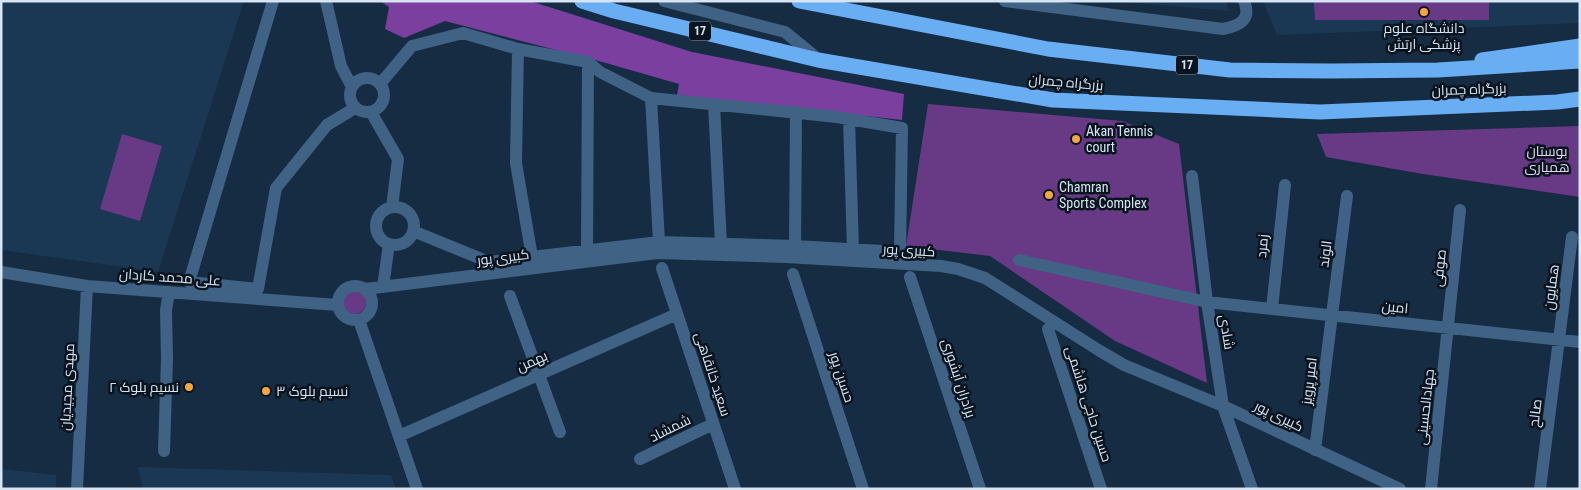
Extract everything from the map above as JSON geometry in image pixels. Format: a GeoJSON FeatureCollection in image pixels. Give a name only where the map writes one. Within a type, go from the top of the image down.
{"type":"FeatureCollection","features":[{"type":"Feature","properties":{"kind":"highway","name":"بزرگراه چمران"},"geometry":{"type":"LineString","coordinates":[[582,1],[614,11],[818,60],[1053,100],[1320,112],[1557,102],[1580,99]]}},
{"type":"Feature","properties":{"kind":"highway","name":"بزرگراه چمران"},"geometry":{"type":"LineString","coordinates":[[799,1],[1048,49],[1230,70],[1468,69],[1580,61]]}},
{"type":"Feature","properties":{"kind":"highway","name":"بزرگراه چمران"},"geometry":{"type":"LineString","coordinates":[[1468,69],[1478,61],[1492,58],[1580,46]]}},
{"type":"Feature","properties":{"kind":"highway","name":"بزرگراه چمران"},"geometry":{"type":"LineString","coordinates":[[1557,102],[1580,108]]}},
{"type":"Feature","properties":{"kind":"street"},"geometry":{"type":"LineString","coordinates":[[273,1],[189,282],[258,289],[276,188],[327,125],[355,108]]}},
{"type":"Feature","properties":{"kind":"street"},"geometry":{"type":"LineString","coordinates":[[326,1],[341,66],[352,87]]}},
{"type":"Feature","properties":{"kind":"street"},"geometry":{"type":"LineString","coordinates":[[664,1],[785,32],[818,60]]}},
{"type":"Feature","properties":{"kind":"street"},"geometry":{"type":"LineString","coordinates":[[1005,1],[1223,29],[1238,26],[1246,17],[1247,8],[1244,1]]}},
{"type":"Feature","properties":{"kind":"street"},"geometry":{"type":"LineString","coordinates":[[380,84],[412,46],[463,33],[518,49],[588,62],[600,72],[651,98],[796,112],[902,128],[900,252],[795,246],[659,242],[489,262],[413,231]]}},
{"type":"Feature","properties":{"kind":"street"},"geometry":{"type":"LineString","coordinates":[[518,49],[516,163],[532,256]]}},
{"type":"Feature","properties":{"kind":"street"},"geometry":{"type":"LineString","coordinates":[[587,250],[588,62]]}},
{"type":"Feature","properties":{"kind":"street"},"geometry":{"type":"LineString","coordinates":[[365,78],[376,80],[384,94],[384,100],[377,110],[372,112],[360,111],[355,108],[350,98],[352,87],[355,82],[365,78]]}},
{"type":"Feature","properties":{"kind":"street"},"geometry":{"type":"LineString","coordinates":[[651,98],[659,242]]}},
{"type":"Feature","properties":{"kind":"street"},"geometry":{"type":"LineString","coordinates":[[714,104],[721,244]]}},
{"type":"Feature","properties":{"kind":"street"},"geometry":{"type":"LineString","coordinates":[[372,112],[398,159],[392,207]]}},
{"type":"Feature","properties":{"kind":"street"},"geometry":{"type":"LineString","coordinates":[[795,246],[796,112]]}},
{"type":"Feature","properties":{"kind":"street"},"geometry":{"type":"LineString","coordinates":[[849,119],[853,250]]}},
{"type":"Feature","properties":{"kind":"street","name":"شادی"},"geometry":{"type":"LineString","coordinates":[[1192,176],[1207,302],[1223,406],[1252,489]]}},
{"type":"Feature","properties":{"kind":"street","name":"زمرد"},"geometry":{"type":"LineString","coordinates":[[1272,309],[1284,185]]}},
{"type":"Feature","properties":{"kind":"street","name":"الوند"},"geometry":{"type":"LineString","coordinates":[[1332,316],[1347,196]]}},
{"type":"Feature","properties":{"kind":"street"},"geometry":{"type":"LineString","coordinates":[[392,207],[398,207],[409,214],[414,225],[413,231],[406,241],[395,245],[389,244],[379,237],[376,225],[380,213],[392,207]]}},
{"type":"Feature","properties":{"kind":"street","name":"صوفی"},"geometry":{"type":"LineString","coordinates":[[1448,328],[1460,210]]}},
{"type":"Feature","properties":{"kind":"street","name":"همایون"},"geometry":{"type":"LineString","coordinates":[[1559,340],[1572,237]]}},
{"type":"Feature","properties":{"kind":"street"},"geometry":{"type":"LineString","coordinates":[[382,287],[389,244]]}},
{"type":"Feature","properties":{"kind":"street","name":"کبیری پور"},"geometry":{"type":"LineString","coordinates":[[365,289],[656,253],[786,257],[941,266],[958,269],[985,278],[1113,359],[1223,406],[1400,489]]}},
{"type":"Feature","properties":{"kind":"street","name":"امین"},"geometry":{"type":"LineString","coordinates":[[1019,260],[1207,302],[1580,342]]}},
{"type":"Feature","properties":{"kind":"street","name":"سعید خانقاهی"},"geometry":{"type":"LineString","coordinates":[[662,268],[735,489]]}},
{"type":"Feature","properties":{"kind":"street","name":"علی محمد کاردان"},"geometry":{"type":"LineString","coordinates":[[1,272],[87,286],[337,305]]}},
{"type":"Feature","properties":{"kind":"street","name":"حسین پور"},"geometry":{"type":"LineString","coordinates":[[793,274],[863,489]]}},
{"type":"Feature","properties":{"kind":"street","name":"برادران آبشوری"},"geometry":{"type":"LineString","coordinates":[[910,276],[980,489]]}},
{"type":"Feature","properties":{"kind":"street"},"geometry":{"type":"LineString","coordinates":[[354,285],[365,289],[372,298],[371,309],[364,318],[353,320],[343,315],[337,305],[340,294],[349,286],[354,285]]}},
{"type":"Feature","properties":{"kind":"street","name":"مهدی مجیدیان"},"geometry":{"type":"LineString","coordinates":[[77,489],[87,286]]}},
{"type":"Feature","properties":{"kind":"street"},"geometry":{"type":"LineString","coordinates":[[164,451],[167,351],[166,310],[169,292]]}},
{"type":"Feature","properties":{"kind":"street"},"geometry":{"type":"LineString","coordinates":[[510,296],[560,432]]}},
{"type":"Feature","properties":{"kind":"street","name":"بهمن"},"geometry":{"type":"LineString","coordinates":[[399,436],[677,314]]}},
{"type":"Feature","properties":{"kind":"street","name":"امیر پرویز"},"geometry":{"type":"LineString","coordinates":[[1315,450],[1332,316]]}},
{"type":"Feature","properties":{"kind":"street"},"geometry":{"type":"LineString","coordinates":[[359,320],[416,489]]}},
{"type":"Feature","properties":{"kind":"street","name":"جهادالحسینی"},"geometry":{"type":"LineString","coordinates":[[1431,489],[1448,328]]}},
{"type":"Feature","properties":{"kind":"street","name":"حسین حاجی هاشمی"},"geometry":{"type":"LineString","coordinates":[[1048,329],[1099,488]]}},
{"type":"Feature","properties":{"kind":"street","name":"صالح"},"geometry":{"type":"LineString","coordinates":[[1540,489],[1559,340]]}},
{"type":"Feature","properties":{"kind":"street","name":"شمشاد"},"geometry":{"type":"LineString","coordinates":[[640,459],[714,424]]}},
{"type":"Feature","properties":{"kind":"street"},"geometry":{"type":"LineString","coordinates":[[1366,473],[1371,489]]}},
{"type":"Feature","properties":{"kind":"shaded area"},"geometry":{"type":"Polygon","coordinates":[[[1,1],[244,1],[158,272],[1,250],[1,1]]]}},
{"type":"Feature","properties":{"kind":"shaded area"},"geometry":{"type":"Polygon","coordinates":[[[380,1],[530,1],[692,52],[904,94],[902,120],[677,95],[679,84],[445,21],[404,38],[385,29],[389,7],[380,1]]]}},
{"type":"Feature","properties":{"kind":"shaded area"},"geometry":{"type":"Polygon","coordinates":[[[1115,1],[1226,1],[1229,11],[1115,1]]]}},
{"type":"Feature","properties":{"kind":"shaded area","name":"دانشگاه علوم پزشکی ارتش"},"geometry":{"type":"Polygon","coordinates":[[[1263,1],[1580,1],[1580,23],[1277,35],[1263,1]]]}},
{"type":"Feature","properties":{"kind":"shaded area"},"geometry":{"type":"Polygon","coordinates":[[[138,467],[391,475],[396,489],[143,489],[138,467]]]}},
{"type":"Feature","properties":{"kind":"shaded area"},"geometry":{"type":"Polygon","coordinates":[[[1,469],[56,475],[56,489],[1,489],[1,469]]]}},
{"type":"Feature","properties":{"kind":"green space"},"geometry":{"type":"Polygon","coordinates":[[[1314,1],[1489,1],[1489,20],[1315,20],[1314,1]]]}},
{"type":"Feature","properties":{"kind":"green space","name":"Chamran Sports Complex"},"geometry":{"type":"Polygon","coordinates":[[[928,104],[1122,121],[1179,144],[1207,383],[1115,341],[990,256],[906,246],[928,104]]]}},
{"type":"Feature","properties":{"kind":"green space","name":"بوستان همیاری"},"geometry":{"type":"Polygon","coordinates":[[[1580,126],[1580,197],[1423,174],[1326,157],[1317,134],[1580,126]]]}},
{"type":"Feature","properties":{"kind":"green space"},"geometry":{"type":"Polygon","coordinates":[[[122,134],[162,146],[140,221],[100,209],[122,134]]]}},
{"type":"Feature","properties":{"kind":"green space"},"geometry":{"type":"Polygon","coordinates":[[[354,290],[362,294],[366,302],[362,310],[354,314],[346,310],[342,302],[346,294],[354,290]]]}},
{"type":"Feature","properties":{"kind":"place","name":"دانشگاه علوم پزشکی ارتش"},"geometry":{"type":"Point","coordinates":[1424,12]}},
{"type":"Feature","properties":{"kind":"place","name":"Akan Tennis court"},"geometry":{"type":"Point","coordinates":[1076,139]}},
{"type":"Feature","properties":{"kind":"place","name":"Chamran Sports Complex"},"geometry":{"type":"Point","coordinates":[1049,195]}},
{"type":"Feature","properties":{"kind":"place","name":"نسیم بلوک ۲"},"geometry":{"type":"Point","coordinates":[189,387]}},
{"type":"Feature","properties":{"kind":"place","name":"نسیم بلوک ۳"},"geometry":{"type":"Point","coordinates":[266,391]}}]}
